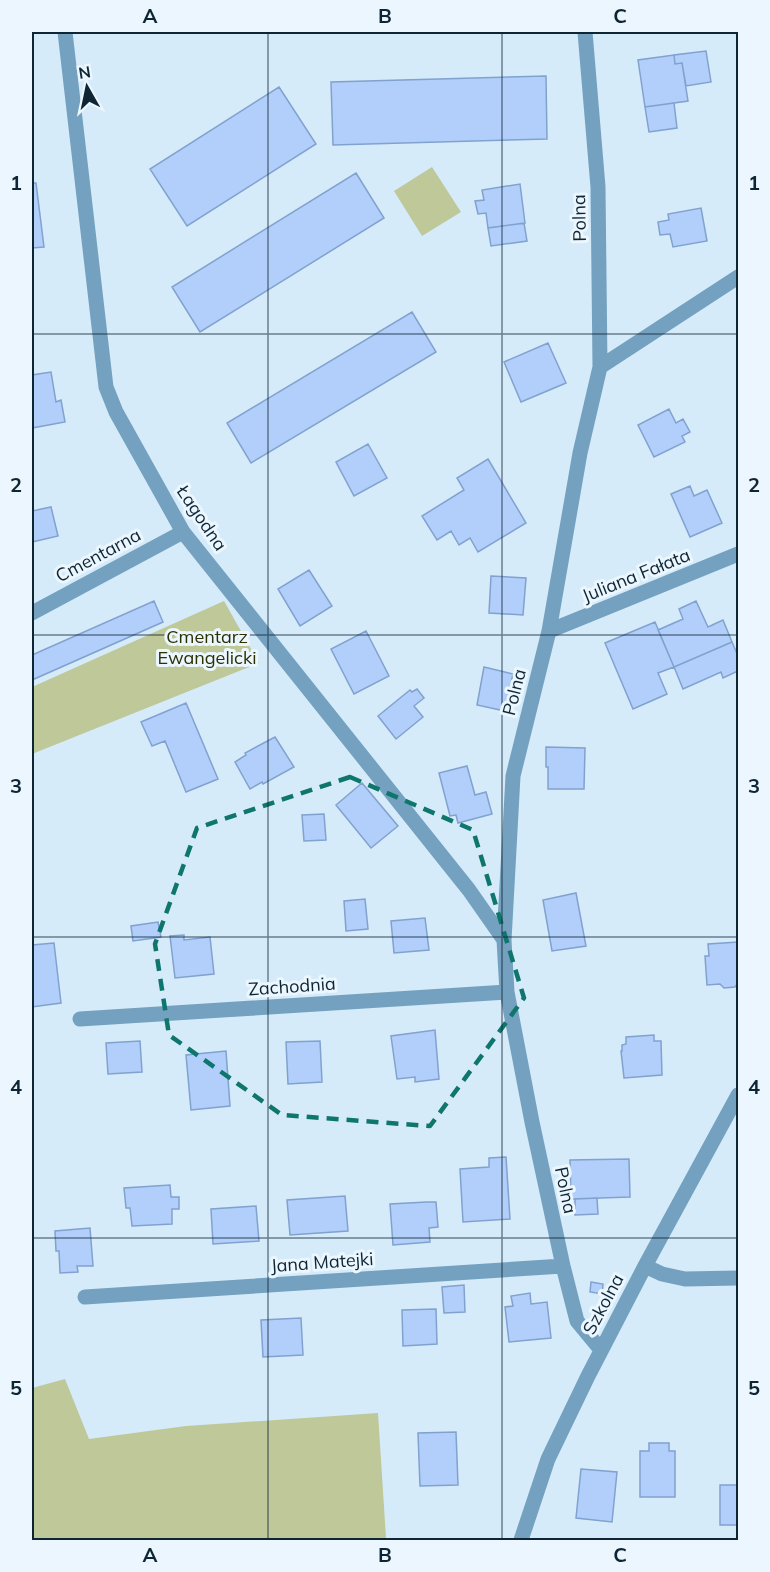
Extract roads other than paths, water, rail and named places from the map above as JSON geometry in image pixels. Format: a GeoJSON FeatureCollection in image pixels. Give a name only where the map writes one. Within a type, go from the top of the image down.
{"type":"FeatureCollection","features":[{"type":"Feature","properties":{"kind":"street","name":"Łagodna"},"geometry":{"type":"LineString","coordinates":[[65,32],[106,387],[116,412],[183,532],[470,890],[504,940]]}},
{"type":"Feature","properties":{"kind":"street","name":"Polna"},"geometry":{"type":"LineString","coordinates":[[585,32],[598,187],[600,367],[580,453],[549,631],[513,776],[504,940],[507,992],[563,1266],[577,1322],[601,1350]]}},
{"type":"Feature","properties":{"kind":"street"},"geometry":{"type":"LineString","coordinates":[[600,367],[738,277]]}},
{"type":"Feature","properties":{"kind":"street","name":"Cmentarna"},"geometry":{"type":"LineString","coordinates":[[32,613],[183,532]]}},
{"type":"Feature","properties":{"kind":"street","name":"Juliana Fałata"},"geometry":{"type":"LineString","coordinates":[[549,631],[738,554]]}},
{"type":"Feature","properties":{"kind":"street","name":"Zachodnia"},"geometry":{"type":"LineString","coordinates":[[80,1019],[507,992]]}},
{"type":"Feature","properties":{"kind":"street","name":"Szkolna"},"geometry":{"type":"LineString","coordinates":[[521,1540],[548,1460],[601,1350],[738,1095]]}},
{"type":"Feature","properties":{"kind":"street","name":"Jana Matejki"},"geometry":{"type":"LineString","coordinates":[[85,1297],[563,1266]]}},
{"type":"Feature","properties":{"kind":"street"},"geometry":{"type":"LineString","coordinates":[[645,1266],[662,1274],[686,1279],[738,1278]]}},
{"type":"Feature","properties":{"kind":"park label","name":"Cmentarz Ewangelicki"},"geometry":{"type":"Point","coordinates":[207,646]}}]}
